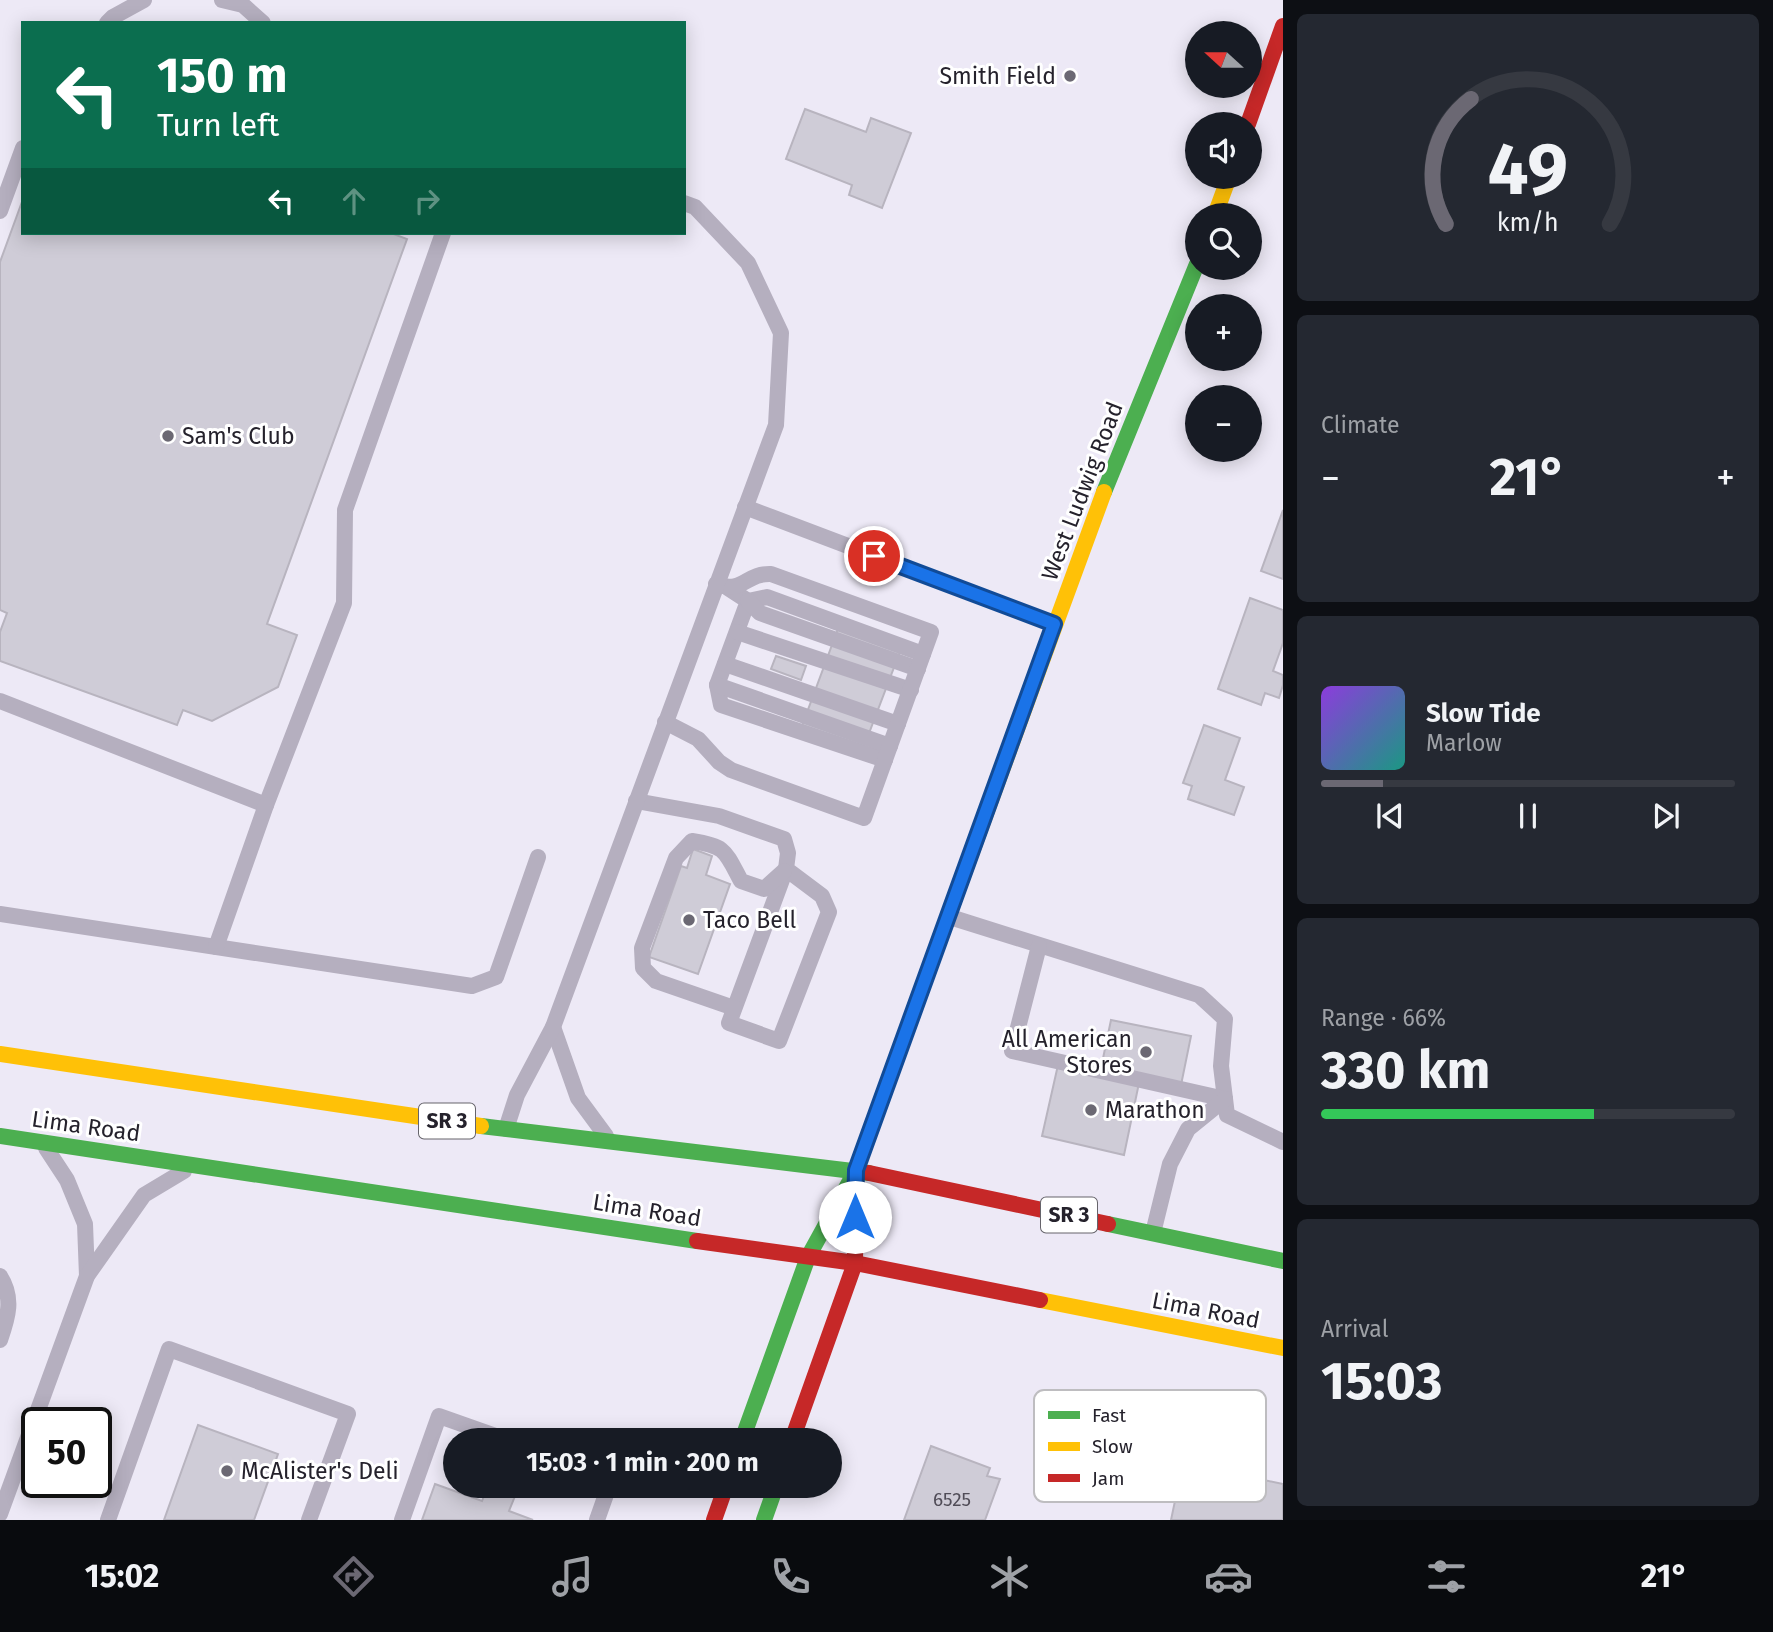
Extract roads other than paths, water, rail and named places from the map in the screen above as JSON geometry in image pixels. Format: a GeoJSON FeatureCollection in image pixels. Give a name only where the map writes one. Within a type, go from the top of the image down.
{"type":"FeatureCollection","features":[{"type":"Feature","properties":{"kind":"main road"},"geometry":{"type":"LineString","coordinates":[[1252,112],[1283,26]]}},
{"type":"Feature","properties":{"kind":"main road","name":"West Ludwig Road"},"geometry":{"type":"LineString","coordinates":[[746,1428],[808,1257],[856,1170],[950,917],[1054,624],[1191,280]]}},
{"type":"Feature","properties":{"kind":"main road","name":"SR 3"},"geometry":{"type":"LineString","coordinates":[[0,1054],[506,1130],[758,1161],[856,1170],[1283,1261]]}},
{"type":"Feature","properties":{"kind":"main road","name":"Lima Road"},"geometry":{"type":"LineString","coordinates":[[0,1136],[855,1263],[1283,1348]]}},
{"type":"Feature","properties":{"kind":"main road","name":"West Ludwig Road"},"geometry":{"type":"LineString","coordinates":[[796,1428],[855,1263],[856,1170]]}},
{"type":"Feature","properties":{"kind":"main road"},"geometry":{"type":"LineString","coordinates":[[714,1520],[722,1498]]}},
{"type":"Feature","properties":{"kind":"main road"},"geometry":{"type":"LineString","coordinates":[[764,1520],[772,1498]]}},
{"type":"Feature","properties":{"kind":"lane"},"geometry":{"type":"LineString","coordinates":[[109,21],[113,16],[144,0]]}},
{"type":"Feature","properties":{"kind":"lane"},"geometry":{"type":"LineString","coordinates":[[222,0],[243,5],[261,21]]}},
{"type":"Feature","properties":{"kind":"lane"},"geometry":{"type":"LineString","coordinates":[[0,211],[21,153]]}},
{"type":"Feature","properties":{"kind":"lane"},"geometry":{"type":"LineString","coordinates":[[506,1130],[517,1096],[553,1027],[666,722],[722,586],[745,508],[776,425],[782,333],[748,263],[695,207],[686,205]]}},
{"type":"Feature","properties":{"kind":"lane"},"geometry":{"type":"LineString","coordinates":[[216,947],[266,805],[344,603],[345,510],[442,235]]}},
{"type":"Feature","properties":{"kind":"lane"},"geometry":{"type":"LineString","coordinates":[[745,508],[1054,624]]}},
{"type":"Feature","properties":{"kind":"lane"},"geometry":{"type":"LineString","coordinates":[[666,722],[698,739],[719,762],[731,770],[864,818],[931,632],[771,574],[758,573],[742,584],[722,586]]}},
{"type":"Feature","properties":{"kind":"lane"},"geometry":{"type":"LineString","coordinates":[[722,586],[748,601],[767,597],[920,662]]}},
{"type":"Feature","properties":{"kind":"lane"},"geometry":{"type":"LineString","coordinates":[[748,601],[717,685],[887,753]]}},
{"type":"Feature","properties":{"kind":"lane"},"geometry":{"type":"LineString","coordinates":[[737,632],[911,690]]}},
{"type":"Feature","properties":{"kind":"lane"},"geometry":{"type":"LineString","coordinates":[[725,664],[898,724]]}},
{"type":"Feature","properties":{"kind":"lane"},"geometry":{"type":"LineString","coordinates":[[0,701],[266,805]]}},
{"type":"Feature","properties":{"kind":"lane"},"geometry":{"type":"LineString","coordinates":[[636,801],[719,816],[784,839],[788,853],[786,869],[729,1023],[779,1041],[829,912],[822,895],[786,869]]}},
{"type":"Feature","properties":{"kind":"lane"},"geometry":{"type":"LineString","coordinates":[[734,1008],[656,981],[643,968],[642,948],[676,858],[692,841],[714,844],[726,852],[741,881],[764,889],[786,869]]}},
{"type":"Feature","properties":{"kind":"lane"},"geometry":{"type":"LineString","coordinates":[[0,914],[472,986],[496,977],[538,857]]}},
{"type":"Feature","properties":{"kind":"lane"},"geometry":{"type":"LineString","coordinates":[[950,917],[1199,995],[1225,1020],[1221,1066],[1227,1115],[1283,1143]]}},
{"type":"Feature","properties":{"kind":"lane"},"geometry":{"type":"LineString","coordinates":[[1039,946],[1012,1051],[1225,1099]]}},
{"type":"Feature","properties":{"kind":"lane"},"geometry":{"type":"LineString","coordinates":[[553,1027],[578,1098],[610,1141]]}},
{"type":"Feature","properties":{"kind":"lane"},"geometry":{"type":"LineString","coordinates":[[1153,1233],[1170,1164],[1188,1129],[1225,1099]]}},
{"type":"Feature","properties":{"kind":"lane"},"geometry":{"type":"LineString","coordinates":[[41,1143],[67,1180],[85,1224],[87,1276]]}},
{"type":"Feature","properties":{"kind":"lane"},"geometry":{"type":"LineString","coordinates":[[0,1514],[87,1276],[144,1195],[195,1165]]}},
{"type":"Feature","properties":{"kind":"lane"},"geometry":{"type":"LineString","coordinates":[[0,1276],[8,1288],[9,1314],[0,1340]]}},
{"type":"Feature","properties":{"kind":"lane"},"geometry":{"type":"LineString","coordinates":[[108,1520],[169,1349],[348,1414],[309,1520]]}},
{"type":"Feature","properties":{"kind":"lane"},"geometry":{"type":"LineString","coordinates":[[402,1520],[439,1416],[473,1428]]}},
{"type":"Feature","properties":{"kind":"lane"},"geometry":{"type":"LineString","coordinates":[[597,1520],[605,1498]]}},
{"type":"Feature","properties":{"kind":"place","name":"Smith Field"},"geometry":{"type":"Point","coordinates":[1070,76]}},
{"type":"Feature","properties":{"kind":"place","name":"Sam's Club"},"geometry":{"type":"Point","coordinates":[168,436]}},
{"type":"Feature","properties":{"kind":"place","name":"Taco Bell"},"geometry":{"type":"Point","coordinates":[689,920]}},
{"type":"Feature","properties":{"kind":"place","name":"All American Stores"},"geometry":{"type":"Point","coordinates":[1146,1052]}},
{"type":"Feature","properties":{"kind":"place","name":"Marathon"},"geometry":{"type":"Point","coordinates":[1091,1110]}},
{"type":"Feature","properties":{"kind":"place","name":"McAlister's Deli"},"geometry":{"type":"Point","coordinates":[227,1471]}}]}
